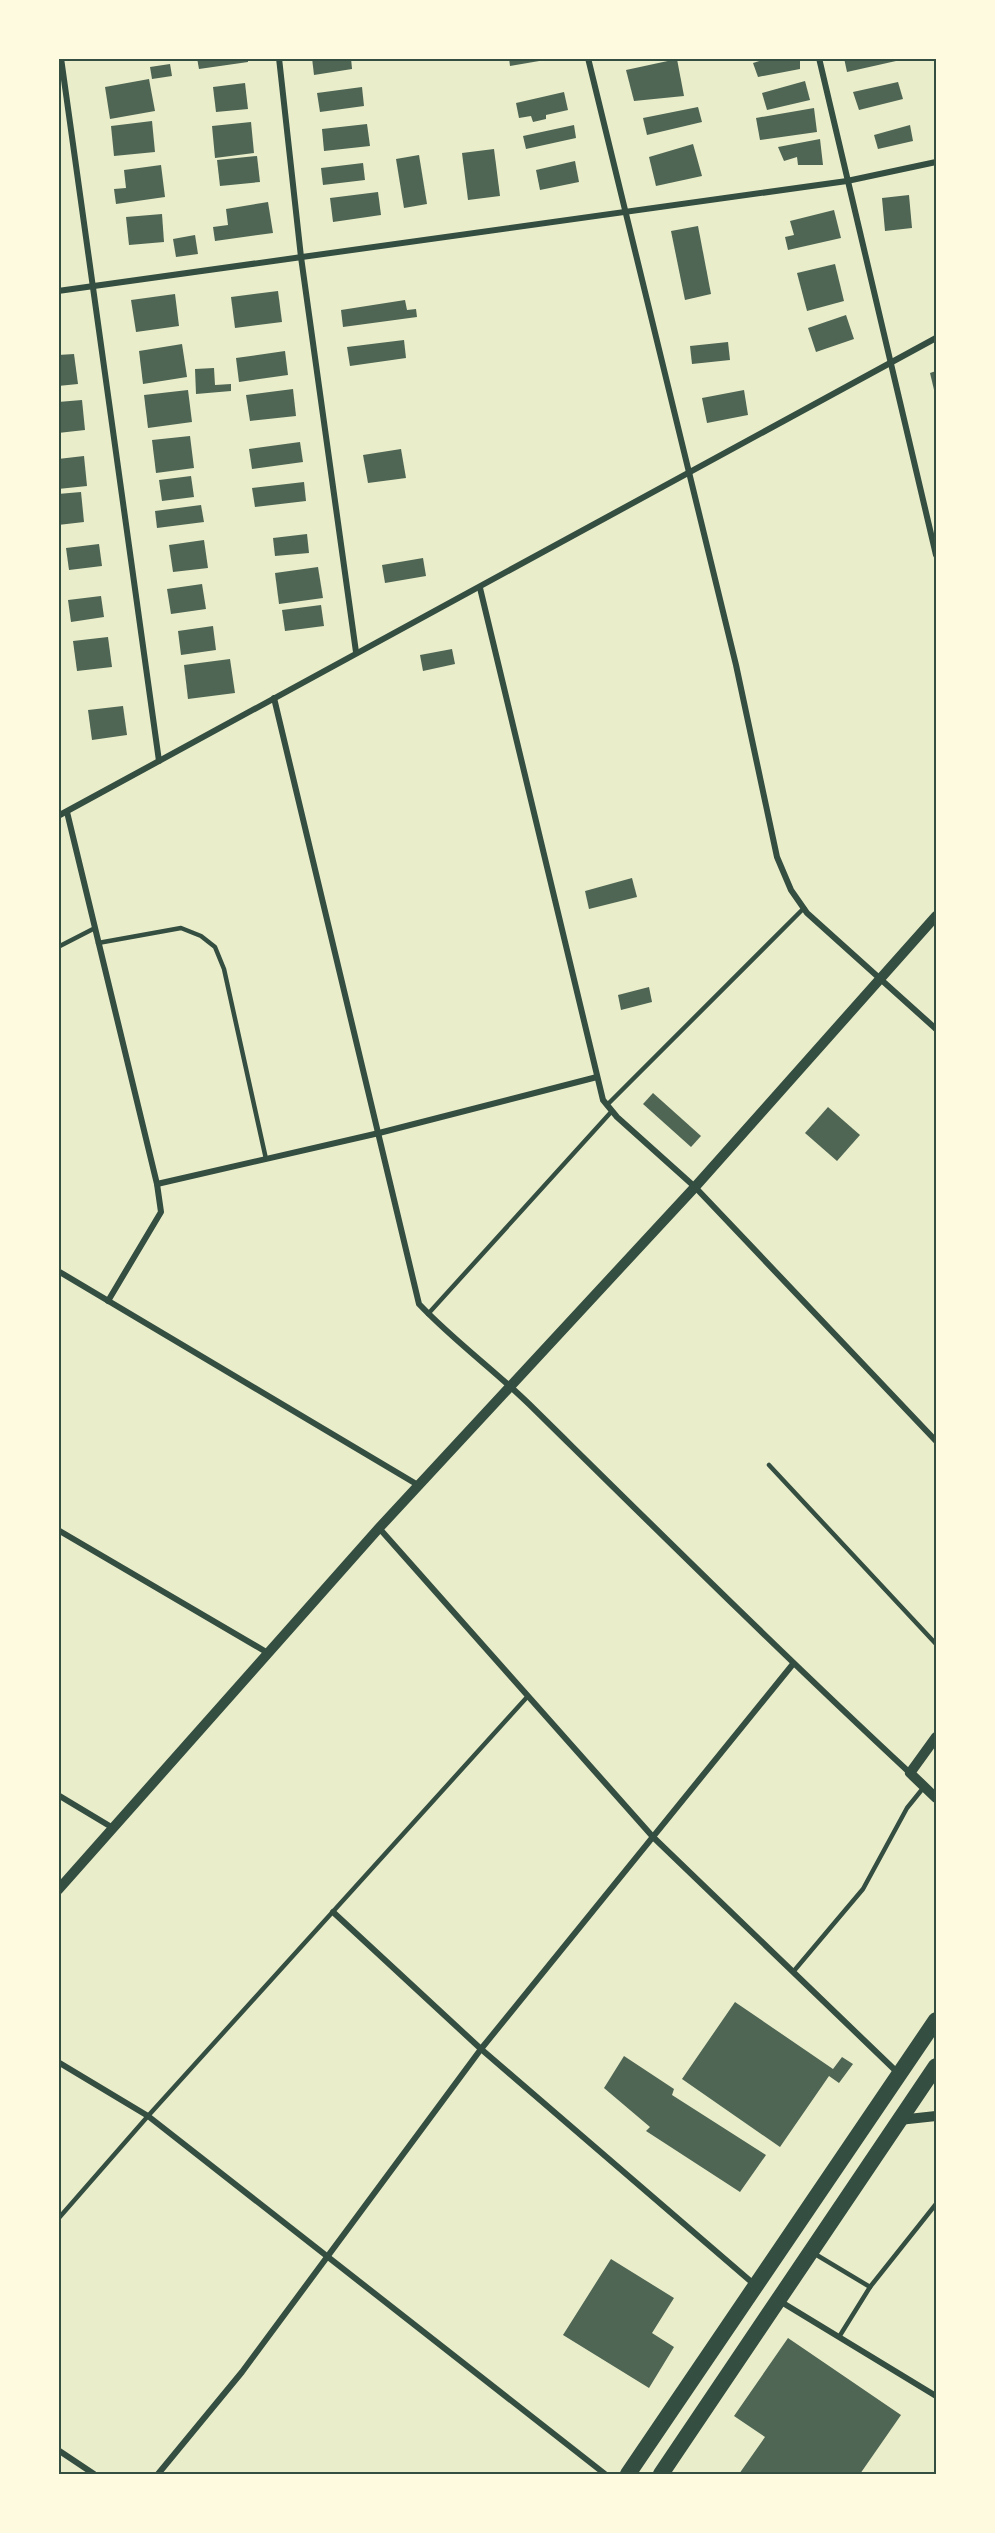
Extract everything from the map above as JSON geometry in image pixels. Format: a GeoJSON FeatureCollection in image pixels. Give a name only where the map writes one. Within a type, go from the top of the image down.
{"type":"FeatureCollection","features":[{"type":"Feature","properties":{"kind":"highway"},"geometry":{"type":"LineString","coordinates":[[628,2475],[936,2020]]}},
{"type":"Feature","properties":{"kind":"highway"},"geometry":{"type":"LineString","coordinates":[[661,2475],[936,2066]]}},
{"type":"Feature","properties":{"kind":"street"},"geometry":{"type":"LineString","coordinates":[[61,58],[159,761]]}},
{"type":"Feature","properties":{"kind":"street"},"geometry":{"type":"LineString","coordinates":[[279,58],[301,257],[356,652]]}},
{"type":"Feature","properties":{"kind":"street"},"geometry":{"type":"LineString","coordinates":[[588,58],[736,665],[777,856],[791,890],[804,908],[936,1029]]}},
{"type":"Feature","properties":{"kind":"street"},"geometry":{"type":"LineString","coordinates":[[819,58],[936,555]]}},
{"type":"Feature","properties":{"kind":"street"},"geometry":{"type":"LineString","coordinates":[[58,291],[847,181],[936,162]]}},
{"type":"Feature","properties":{"kind":"street"},"geometry":{"type":"LineString","coordinates":[[58,816],[936,338]]}},
{"type":"Feature","properties":{"kind":"street"},"geometry":{"type":"LineString","coordinates":[[480,588],[597,1077],[610,1108],[695,1187],[936,1441]]}},
{"type":"Feature","properties":{"kind":"street"},"geometry":{"type":"LineString","coordinates":[[274,698],[419,1304],[510,1386],[793,1664],[936,1798]]}},
{"type":"Feature","properties":{"kind":"street"},"geometry":{"type":"LineString","coordinates":[[67,812],[157,1184],[161,1212],[108,1301]]}},
{"type":"Feature","properties":{"kind":"street"},"geometry":{"type":"LineString","coordinates":[[58,1890],[379,1528],[695,1187],[936,915]]}},
{"type":"Feature","properties":{"kind":"street"},"geometry":{"type":"LineString","coordinates":[[157,1184],[379,1133],[597,1077]]}},
{"type":"Feature","properties":{"kind":"street"},"geometry":{"type":"LineString","coordinates":[[58,1271],[418,1485]]}},
{"type":"Feature","properties":{"kind":"street"},"geometry":{"type":"LineString","coordinates":[[379,1528],[652,1837],[900,2074]]}},
{"type":"Feature","properties":{"kind":"street"},"geometry":{"type":"LineString","coordinates":[[58,1530],[268,1653]]}},
{"type":"Feature","properties":{"kind":"street"},"geometry":{"type":"LineString","coordinates":[[158,2475],[242,2372],[481,2049],[793,1664]]}},
{"type":"Feature","properties":{"kind":"street"},"geometry":{"type":"LineString","coordinates":[[910,1773],[936,1737]]}},
{"type":"Feature","properties":{"kind":"street"},"geometry":{"type":"LineString","coordinates":[[58,1795],[114,1828]]}},
{"type":"Feature","properties":{"kind":"street"},"geometry":{"type":"LineString","coordinates":[[333,1912],[481,2049],[756,2286]]}},
{"type":"Feature","properties":{"kind":"street"},"geometry":{"type":"LineString","coordinates":[[58,2062],[148,2116],[605,2475]]}},
{"type":"Feature","properties":{"kind":"street"},"geometry":{"type":"LineString","coordinates":[[899,2120],[936,2116]]}},
{"type":"Feature","properties":{"kind":"street"},"geometry":{"type":"LineString","coordinates":[[777,2300],[936,2396]]}},
{"type":"Feature","properties":{"kind":"street"},"geometry":{"type":"LineString","coordinates":[[58,2450],[94,2475]]}},
{"type":"Feature","properties":{"kind":"lane"},"geometry":{"type":"LineString","coordinates":[[428,1314],[610,1108],[804,908]]}},
{"type":"Feature","properties":{"kind":"lane"},"geometry":{"type":"LineString","coordinates":[[58,947],[95,928]]}},
{"type":"Feature","properties":{"kind":"lane"},"geometry":{"type":"LineString","coordinates":[[98,943],[181,928],[201,936],[215,947],[224,969],[266,1159]]}},
{"type":"Feature","properties":{"kind":"lane"},"geometry":{"type":"LineString","coordinates":[[769,1465],[936,1644]]}},
{"type":"Feature","properties":{"kind":"lane"},"geometry":{"type":"LineString","coordinates":[[58,2219],[148,2116],[528,1696]]}},
{"type":"Feature","properties":{"kind":"lane"},"geometry":{"type":"LineString","coordinates":[[793,1972],[863,1888],[907,1808],[924,1787]]}},
{"type":"Feature","properties":{"kind":"lane"},"geometry":{"type":"LineString","coordinates":[[839,2337],[870,2287],[936,2204]]}},
{"type":"Feature","properties":{"kind":"lane"},"geometry":{"type":"LineString","coordinates":[[810,2251],[870,2287]]}},
{"type":"Feature","properties":{"kind":"building"},"geometry":{"type":"Polygon","coordinates":[[[197,58],[248,58],[248,62],[199,69],[197,58]]]}},
{"type":"Feature","properties":{"kind":"building"},"geometry":{"type":"Polygon","coordinates":[[[312,58],[351,58],[352,69],[314,75],[312,58]]]}},
{"type":"Feature","properties":{"kind":"building"},"geometry":{"type":"Polygon","coordinates":[[[509,58],[545,58],[545,60],[510,66],[509,58]]]}},
{"type":"Feature","properties":{"kind":"building"},"geometry":{"type":"Polygon","coordinates":[[[769,58],[800,58],[800,69],[758,77],[753,63],[769,58]]]}},
{"type":"Feature","properties":{"kind":"building"},"geometry":{"type":"Polygon","coordinates":[[[844,58],[895,58],[896,61],[847,72],[844,58]]]}},
{"type":"Feature","properties":{"kind":"building"},"geometry":{"type":"Polygon","coordinates":[[[677,59],[684,96],[634,101],[626,70],[677,59]]]}},
{"type":"Feature","properties":{"kind":"building"},"geometry":{"type":"Polygon","coordinates":[[[170,64],[172,76],[152,79],[150,67],[170,64]]]}},
{"type":"Feature","properties":{"kind":"building"},"geometry":{"type":"Polygon","coordinates":[[[149,79],[155,111],[110,119],[105,87],[149,79]]]}},
{"type":"Feature","properties":{"kind":"building"},"geometry":{"type":"Polygon","coordinates":[[[805,81],[810,100],[767,110],[762,93],[805,81]]]}},
{"type":"Feature","properties":{"kind":"building"},"geometry":{"type":"Polygon","coordinates":[[[898,82],[903,99],[859,110],[853,92],[898,82]]]}},
{"type":"Feature","properties":{"kind":"building"},"geometry":{"type":"Polygon","coordinates":[[[245,83],[248,109],[216,112],[213,87],[245,83]]]}},
{"type":"Feature","properties":{"kind":"building"},"geometry":{"type":"Polygon","coordinates":[[[362,87],[364,106],[320,112],[317,93],[362,87]]]}},
{"type":"Feature","properties":{"kind":"building"},"geometry":{"type":"Polygon","coordinates":[[[564,92],[568,110],[546,115],[546,119],[533,122],[531,116],[519,118],[516,103],[564,92]]]}},
{"type":"Feature","properties":{"kind":"building"},"geometry":{"type":"Polygon","coordinates":[[[698,107],[702,122],[647,135],[643,118],[698,107]]]}},
{"type":"Feature","properties":{"kind":"building"},"geometry":{"type":"Polygon","coordinates":[[[814,108],[817,132],[760,140],[756,118],[814,108]]]}},
{"type":"Feature","properties":{"kind":"building"},"geometry":{"type":"Polygon","coordinates":[[[152,121],[155,152],[114,156],[111,126],[152,121]]]}},
{"type":"Feature","properties":{"kind":"building"},"geometry":{"type":"Polygon","coordinates":[[[251,122],[254,153],[215,158],[212,126],[251,122]]]}},
{"type":"Feature","properties":{"kind":"building"},"geometry":{"type":"Polygon","coordinates":[[[367,124],[370,146],[324,151],[322,129],[367,124]]]}},
{"type":"Feature","properties":{"kind":"building"},"geometry":{"type":"Polygon","coordinates":[[[574,125],[576,138],[526,149],[523,136],[574,125]]]}},
{"type":"Feature","properties":{"kind":"building"},"geometry":{"type":"Polygon","coordinates":[[[910,125],[913,141],[878,149],[874,135],[910,125]]]}},
{"type":"Feature","properties":{"kind":"building"},"geometry":{"type":"Polygon","coordinates":[[[820,139],[823,165],[798,165],[797,157],[784,161],[778,147],[820,139]]]}},
{"type":"Feature","properties":{"kind":"building"},"geometry":{"type":"Polygon","coordinates":[[[693,144],[702,176],[656,186],[649,157],[693,144]]]}},
{"type":"Feature","properties":{"kind":"building"},"geometry":{"type":"Polygon","coordinates":[[[494,149],[500,196],[468,200],[462,153],[494,149]]]}},
{"type":"Feature","properties":{"kind":"building"},"geometry":{"type":"Polygon","coordinates":[[[419,155],[427,204],[404,208],[396,159],[419,155]]]}},
{"type":"Feature","properties":{"kind":"building"},"geometry":{"type":"Polygon","coordinates":[[[257,156],[260,182],[220,186],[217,160],[257,156]]]}},
{"type":"Feature","properties":{"kind":"building"},"geometry":{"type":"Polygon","coordinates":[[[575,161],[579,182],[540,190],[536,170],[575,161]]]}},
{"type":"Feature","properties":{"kind":"building"},"geometry":{"type":"Polygon","coordinates":[[[363,163],[365,180],[323,185],[321,168],[363,163]]]}},
{"type":"Feature","properties":{"kind":"building"},"geometry":{"type":"Polygon","coordinates":[[[161,165],[165,197],[116,204],[114,189],[126,188],[124,170],[161,165]]]}},
{"type":"Feature","properties":{"kind":"building"},"geometry":{"type":"Polygon","coordinates":[[[378,192],[381,215],[333,222],[330,198],[378,192]]]}},
{"type":"Feature","properties":{"kind":"building"},"geometry":{"type":"Polygon","coordinates":[[[909,195],[912,228],[885,231],[882,198],[909,195]]]}},
{"type":"Feature","properties":{"kind":"building"},"geometry":{"type":"Polygon","coordinates":[[[268,202],[273,233],[215,241],[213,227],[228,225],[226,209],[268,202]]]}},
{"type":"Feature","properties":{"kind":"building"},"geometry":{"type":"Polygon","coordinates":[[[834,210],[841,238],[788,250],[785,237],[794,235],[790,221],[834,210]]]}},
{"type":"Feature","properties":{"kind":"building"},"geometry":{"type":"Polygon","coordinates":[[[162,214],[164,242],[129,245],[126,217],[162,214]]]}},
{"type":"Feature","properties":{"kind":"building"},"geometry":{"type":"Polygon","coordinates":[[[698,226],[711,294],[685,300],[671,231],[698,226]]]}},
{"type":"Feature","properties":{"kind":"building"},"geometry":{"type":"Polygon","coordinates":[[[195,235],[198,254],[176,257],[173,239],[195,235]]]}},
{"type":"Feature","properties":{"kind":"building"},"geometry":{"type":"Polygon","coordinates":[[[835,264],[844,301],[807,311],[797,273],[835,264]]]}},
{"type":"Feature","properties":{"kind":"building"},"geometry":{"type":"Polygon","coordinates":[[[278,291],[282,322],[235,328],[231,297],[278,291]]]}},
{"type":"Feature","properties":{"kind":"building"},"geometry":{"type":"Polygon","coordinates":[[[175,294],[179,326],[136,332],[131,300],[175,294]]]}},
{"type":"Feature","properties":{"kind":"building"},"geometry":{"type":"Polygon","coordinates":[[[405,300],[407,310],[416,309],[417,317],[343,327],[341,310],[405,300]]]}},
{"type":"Feature","properties":{"kind":"building"},"geometry":{"type":"Polygon","coordinates":[[[846,315],[854,339],[816,352],[808,328],[846,315]]]}},
{"type":"Feature","properties":{"kind":"building"},"geometry":{"type":"Polygon","coordinates":[[[404,340],[406,358],[350,366],[347,347],[404,340]]]}},
{"type":"Feature","properties":{"kind":"building"},"geometry":{"type":"Polygon","coordinates":[[[728,342],[730,360],[692,364],[690,346],[728,342]]]}},
{"type":"Feature","properties":{"kind":"building"},"geometry":{"type":"Polygon","coordinates":[[[182,344],[187,377],[143,384],[139,351],[182,344]]]}},
{"type":"Feature","properties":{"kind":"building"},"geometry":{"type":"Polygon","coordinates":[[[285,351],[288,375],[239,382],[236,358],[285,351]]]}},
{"type":"Feature","properties":{"kind":"building"},"geometry":{"type":"Polygon","coordinates":[[[74,354],[78,384],[58,386],[58,355],[74,354]]]}},
{"type":"Feature","properties":{"kind":"building"},"geometry":{"type":"Polygon","coordinates":[[[214,368],[215,385],[231,384],[231,391],[196,394],[195,369],[214,368]]]}},
{"type":"Feature","properties":{"kind":"building"},"geometry":{"type":"Polygon","coordinates":[[[936,371],[936,398],[930,373],[936,371]]]}},
{"type":"Feature","properties":{"kind":"building"},"geometry":{"type":"Polygon","coordinates":[[[293,389],[296,416],[250,421],[246,395],[293,389]]]}},
{"type":"Feature","properties":{"kind":"building"},"geometry":{"type":"Polygon","coordinates":[[[188,390],[192,422],[148,428],[144,395],[188,390]]]}},
{"type":"Feature","properties":{"kind":"building"},"geometry":{"type":"Polygon","coordinates":[[[744,390],[748,415],[707,423],[702,398],[744,390]]]}},
{"type":"Feature","properties":{"kind":"building"},"geometry":{"type":"Polygon","coordinates":[[[82,400],[85,430],[58,433],[58,402],[82,400]]]}},
{"type":"Feature","properties":{"kind":"building"},"geometry":{"type":"Polygon","coordinates":[[[190,436],[194,468],[156,473],[152,440],[190,436]]]}},
{"type":"Feature","properties":{"kind":"building"},"geometry":{"type":"Polygon","coordinates":[[[300,442],[303,462],[252,469],[249,449],[300,442]]]}},
{"type":"Feature","properties":{"kind":"building"},"geometry":{"type":"Polygon","coordinates":[[[401,449],[406,478],[368,483],[363,455],[401,449]]]}},
{"type":"Feature","properties":{"kind":"building"},"geometry":{"type":"Polygon","coordinates":[[[84,456],[87,486],[58,489],[58,459],[84,456]]]}},
{"type":"Feature","properties":{"kind":"building"},"geometry":{"type":"Polygon","coordinates":[[[191,476],[194,497],[162,501],[159,480],[191,476]]]}},
{"type":"Feature","properties":{"kind":"building"},"geometry":{"type":"Polygon","coordinates":[[[304,482],[306,501],[255,507],[252,488],[304,482]]]}},
{"type":"Feature","properties":{"kind":"building"},"geometry":{"type":"Polygon","coordinates":[[[81,492],[84,522],[58,525],[58,494],[81,492]]]}},
{"type":"Feature","properties":{"kind":"building"},"geometry":{"type":"Polygon","coordinates":[[[201,505],[204,522],[157,528],[155,511],[201,505]]]}},
{"type":"Feature","properties":{"kind":"building"},"geometry":{"type":"Polygon","coordinates":[[[307,534],[309,553],[275,556],[273,538],[307,534]]]}},
{"type":"Feature","properties":{"kind":"building"},"geometry":{"type":"Polygon","coordinates":[[[204,540],[208,568],[173,572],[169,545],[204,540]]]}},
{"type":"Feature","properties":{"kind":"building"},"geometry":{"type":"Polygon","coordinates":[[[99,544],[102,566],[69,570],[66,548],[99,544]]]}},
{"type":"Feature","properties":{"kind":"building"},"geometry":{"type":"Polygon","coordinates":[[[423,558],[426,576],[385,583],[382,565],[423,558]]]}},
{"type":"Feature","properties":{"kind":"building"},"geometry":{"type":"Polygon","coordinates":[[[318,567],[323,598],[279,604],[275,573],[318,567]]]}},
{"type":"Feature","properties":{"kind":"building"},"geometry":{"type":"Polygon","coordinates":[[[202,584],[206,609],[171,614],[167,589],[202,584]]]}},
{"type":"Feature","properties":{"kind":"building"},"geometry":{"type":"Polygon","coordinates":[[[101,596],[104,617],[71,622],[68,600],[101,596]]]}},
{"type":"Feature","properties":{"kind":"building"},"geometry":{"type":"Polygon","coordinates":[[[321,605],[324,626],[285,631],[282,610],[321,605]]]}},
{"type":"Feature","properties":{"kind":"building"},"geometry":{"type":"Polygon","coordinates":[[[213,626],[216,650],[181,655],[178,631],[213,626]]]}},
{"type":"Feature","properties":{"kind":"building"},"geometry":{"type":"Polygon","coordinates":[[[108,637],[112,667],[77,671],[73,641],[108,637]]]}},
{"type":"Feature","properties":{"kind":"building"},"geometry":{"type":"Polygon","coordinates":[[[452,649],[455,664],[423,671],[420,655],[452,649]]]}},
{"type":"Feature","properties":{"kind":"building"},"geometry":{"type":"Polygon","coordinates":[[[230,659],[235,693],[188,699],[184,665],[230,659]]]}},
{"type":"Feature","properties":{"kind":"building"},"geometry":{"type":"Polygon","coordinates":[[[123,706],[127,735],[92,740],[88,710],[123,706]]]}},
{"type":"Feature","properties":{"kind":"building"},"geometry":{"type":"Polygon","coordinates":[[[632,878],[637,897],[589,909],[585,891],[632,878]]]}},
{"type":"Feature","properties":{"kind":"building"},"geometry":{"type":"Polygon","coordinates":[[[649,987],[652,1002],[621,1010],[618,995],[649,987]]]}},
{"type":"Feature","properties":{"kind":"building"},"geometry":{"type":"Polygon","coordinates":[[[653,1093],[701,1136],[691,1147],[643,1104],[653,1093]]]}},
{"type":"Feature","properties":{"kind":"building"},"geometry":{"type":"Polygon","coordinates":[[[828,1107],[860,1135],[837,1161],[805,1133],[828,1107]]]}},
{"type":"Feature","properties":{"kind":"building"},"geometry":{"type":"Polygon","coordinates":[[[735,2002],[833,2069],[842,2057],[853,2064],[839,2083],[829,2076],[780,2147],[682,2079],[735,2002]]]}},
{"type":"Feature","properties":{"kind":"building"},"geometry":{"type":"Polygon","coordinates":[[[624,2056],[674,2089],[672,2095],[766,2155],[740,2192],[646,2131],[650,2127],[604,2088],[624,2056]]]}},
{"type":"Feature","properties":{"kind":"building"},"geometry":{"type":"Polygon","coordinates":[[[611,2259],[674,2298],[652,2333],[674,2347],[649,2388],[563,2335],[611,2259]]]}},
{"type":"Feature","properties":{"kind":"building"},"geometry":{"type":"Polygon","coordinates":[[[788,2338],[901,2415],[860,2474],[739,2474],[765,2437],[734,2416],[788,2338]]]}}]}
